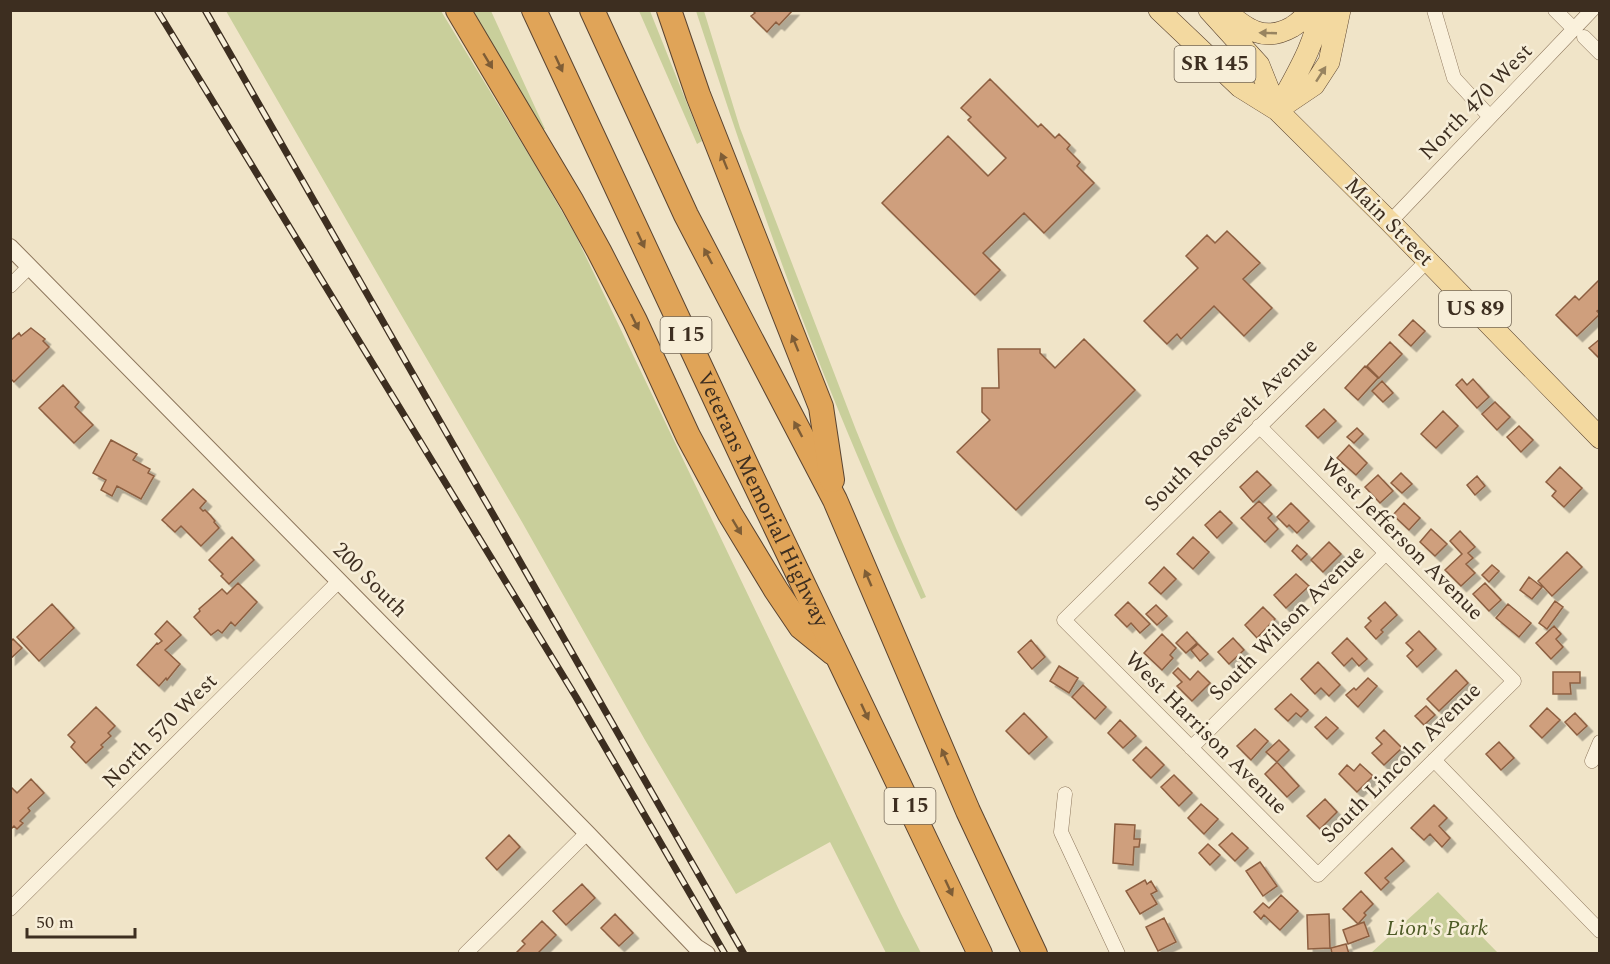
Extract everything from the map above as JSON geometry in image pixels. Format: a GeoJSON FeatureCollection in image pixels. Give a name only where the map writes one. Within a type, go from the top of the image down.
{"type":"FeatureCollection","features":[{"type":"Feature","properties":{"kind":"highway"},"geometry":{"type":"LineString","coordinates":[[458,10],[599,251],[635,321],[688,436],[730,514],[801,627],[840,659]]}},
{"type":"Feature","properties":{"kind":"highway","name":"Veterans Memorial Highway"},"geometry":{"type":"LineString","coordinates":[[534,10],[748,469],[980,954]]}},
{"type":"Feature","properties":{"kind":"highway","name":"I 15"},"geometry":{"type":"LineString","coordinates":[[592,10],[686,215],[835,500],[968,811],[1035,954]]}},
{"type":"Feature","properties":{"kind":"highway"},"geometry":{"type":"LineString","coordinates":[[669,10],[698,95],[821,407],[835,500]]}},
{"type":"Feature","properties":{"kind":"main road","name":"Main Street"},"geometry":{"type":"LineString","coordinates":[[1159,10],[1240,87],[1277,110],[1390,222],[1599,438]]}},
{"type":"Feature","properties":{"kind":"main road","name":"Main Street"},"geometry":{"type":"LineString","coordinates":[[1209,10],[1259,65],[1277,110]]}},
{"type":"Feature","properties":{"kind":"main road"},"geometry":{"type":"LineString","coordinates":[[1224,10],[1242,26],[1268,34],[1280,33],[1294,25],[1305,18],[1309,10]]}},
{"type":"Feature","properties":{"kind":"main road"},"geometry":{"type":"LineString","coordinates":[[1277,110],[1305,60],[1319,23],[1320,10]]}},
{"type":"Feature","properties":{"kind":"main road"},"geometry":{"type":"LineString","coordinates":[[1277,110],[1314,85],[1329,62],[1340,10]]}},
{"type":"Feature","properties":{"kind":"street"},"geometry":{"type":"LineString","coordinates":[[1434,10],[1454,78],[1490,117]]}},
{"type":"Feature","properties":{"kind":"street"},"geometry":{"type":"LineString","coordinates":[[1555,10],[1599,53]]}},
{"type":"Feature","properties":{"kind":"street","name":"North 470 West"},"geometry":{"type":"LineString","coordinates":[[1390,222],[1490,117],[1579,33],[1592,10]]}},
{"type":"Feature","properties":{"kind":"street","name":"200 South"},"geometry":{"type":"LineString","coordinates":[[10,248],[700,950]]}},
{"type":"Feature","properties":{"kind":"street","name":"South Roosevelt Avenue"},"geometry":{"type":"LineString","coordinates":[[1064,620],[1427,261]]}},
{"type":"Feature","properties":{"kind":"street"},"geometry":{"type":"LineString","coordinates":[[10,286],[29,267]]}},
{"type":"Feature","properties":{"kind":"street","name":"West Jefferson Avenue"},"geometry":{"type":"LineString","coordinates":[[1259,426],[1514,681]]}},
{"type":"Feature","properties":{"kind":"street","name":"South Wilson Avenue"},"geometry":{"type":"LineString","coordinates":[[1191,748],[1386,554]]}},
{"type":"Feature","properties":{"kind":"street","name":"North 570 West"},"geometry":{"type":"LineString","coordinates":[[10,909],[339,581]]}},
{"type":"Feature","properties":{"kind":"street","name":"West Harrison Avenue"},"geometry":{"type":"LineString","coordinates":[[1064,620],[1318,875]]}},
{"type":"Feature","properties":{"kind":"street","name":"South Lincoln Avenue"},"geometry":{"type":"LineString","coordinates":[[1318,875],[1514,681]]}},
{"type":"Feature","properties":{"kind":"street"},"geometry":{"type":"LineString","coordinates":[[1592,761],[1599,742]]}},
{"type":"Feature","properties":{"kind":"street"},"geometry":{"type":"LineString","coordinates":[[1434,760],[1599,931]]}},
{"type":"Feature","properties":{"kind":"street"},"geometry":{"type":"LineString","coordinates":[[1065,794],[1061,832],[1118,954]]}},
{"type":"Feature","properties":{"kind":"street"},"geometry":{"type":"LineString","coordinates":[[465,953],[587,833]]}},
{"type":"Feature","properties":{"kind":"green space"},"geometry":{"type":"Polygon","coordinates":[[[226,11],[441,11],[576,236],[921,953],[886,953],[830,842],[736,894],[226,11]]]}},
{"type":"Feature","properties":{"kind":"green space"},"geometry":{"type":"Polygon","coordinates":[[[471,11],[491,11],[545,129],[543,129],[471,11]]]}},
{"type":"Feature","properties":{"kind":"green space"},"geometry":{"type":"Polygon","coordinates":[[[639,11],[650,11],[702,141],[697,144],[639,11]]]}},
{"type":"Feature","properties":{"kind":"green space"},"geometry":{"type":"Polygon","coordinates":[[[696,11],[704,11],[740,128],[856,430],[926,597],[921,599],[854,448],[808,333],[755,188],[696,11]]]}},
{"type":"Feature","properties":{"kind":"green space","name":"Lion's Park"},"geometry":{"type":"Polygon","coordinates":[[[1438,892],[1498,953],[1371,953],[1438,892]]]}},
{"type":"Feature","properties":{"kind":"building"},"geometry":{"type":"Polygon","coordinates":[[[752,10],[793,10],[779,25],[776,22],[767,32],[751,16],[755,13],[752,10]]]}},
{"type":"Feature","properties":{"kind":"building"},"geometry":{"type":"Polygon","coordinates":[[[990,79],[1038,127],[1041,124],[1055,138],[1059,134],[1070,145],[1067,149],[1080,162],[1077,166],[1094,183],[1044,233],[1024,213],[983,253],[1000,270],[975,295],[882,203],[948,136],[988,176],[1006,158],[968,120],[971,117],[961,108],[990,79]]]}},
{"type":"Feature","properties":{"kind":"building"},"geometry":{"type":"Polygon","coordinates":[[[1227,231],[1260,263],[1243,279],[1272,308],[1244,336],[1214,306],[1181,339],[1177,334],[1167,344],[1144,321],[1198,268],[1186,256],[1207,235],[1215,243],[1227,231]]]}},
{"type":"Feature","properties":{"kind":"building"},"geometry":{"type":"Polygon","coordinates":[[[1600,279],[1600,309],[1597,311],[1600,314],[1577,336],[1556,315],[1575,296],[1579,300],[1600,279]]]}},
{"type":"Feature","properties":{"kind":"building"},"geometry":{"type":"Polygon","coordinates":[[[1413,320],[1425,331],[1411,346],[1399,335],[1413,320]]]}},
{"type":"Feature","properties":{"kind":"building"},"geometry":{"type":"Polygon","coordinates":[[[31,328],[45,339],[43,341],[49,347],[14,382],[10,378],[10,341],[19,333],[21,336],[31,328]]]}},
{"type":"Feature","properties":{"kind":"building"},"geometry":{"type":"Polygon","coordinates":[[[1084,339],[1135,390],[1016,510],[957,452],[990,420],[982,412],[982,388],[999,388],[998,349],[1040,349],[1040,353],[1055,368],[1084,339]]]}},
{"type":"Feature","properties":{"kind":"building"},"geometry":{"type":"Polygon","coordinates":[[[1600,339],[1600,359],[1589,348],[1600,339]]]}},
{"type":"Feature","properties":{"kind":"building"},"geometry":{"type":"Polygon","coordinates":[[[1390,342],[1402,354],[1379,378],[1367,366],[1390,342]]]}},
{"type":"Feature","properties":{"kind":"building"},"geometry":{"type":"Polygon","coordinates":[[[1365,366],[1378,378],[1358,400],[1345,388],[1365,366]]]}},
{"type":"Feature","properties":{"kind":"building"},"geometry":{"type":"Polygon","coordinates":[[[1462,379],[1467,385],[1473,379],[1489,397],[1477,408],[1456,385],[1462,379]]]}},
{"type":"Feature","properties":{"kind":"building"},"geometry":{"type":"Polygon","coordinates":[[[1382,381],[1393,393],[1383,402],[1372,391],[1382,381]]]}},
{"type":"Feature","properties":{"kind":"building"},"geometry":{"type":"Polygon","coordinates":[[[63,385],[79,402],[75,407],[93,425],[74,443],[39,408],[63,385]]]}},
{"type":"Feature","properties":{"kind":"building"},"geometry":{"type":"Polygon","coordinates":[[[1495,402],[1510,417],[1497,430],[1482,414],[1495,402]]]}},
{"type":"Feature","properties":{"kind":"building"},"geometry":{"type":"Polygon","coordinates":[[[1324,409],[1336,421],[1318,438],[1306,426],[1324,409]]]}},
{"type":"Feature","properties":{"kind":"building"},"geometry":{"type":"Polygon","coordinates":[[[1443,411],[1458,426],[1436,448],[1421,434],[1443,411]]]}},
{"type":"Feature","properties":{"kind":"building"},"geometry":{"type":"Polygon","coordinates":[[[1519,426],[1533,440],[1521,452],[1507,437],[1519,426]]]}},
{"type":"Feature","properties":{"kind":"building"},"geometry":{"type":"Polygon","coordinates":[[[1357,428],[1363,434],[1354,443],[1347,437],[1357,428]]]}},
{"type":"Feature","properties":{"kind":"building"},"geometry":{"type":"Polygon","coordinates":[[[111,440],[137,454],[133,460],[150,469],[148,473],[154,476],[141,499],[117,486],[112,496],[101,490],[106,480],[93,473],[111,440]]]}},
{"type":"Feature","properties":{"kind":"building"},"geometry":{"type":"Polygon","coordinates":[[[1349,445],[1367,463],[1356,475],[1337,458],[1349,445]]]}},
{"type":"Feature","properties":{"kind":"building"},"geometry":{"type":"Polygon","coordinates":[[[1560,467],[1582,488],[1564,507],[1552,496],[1556,491],[1546,482],[1560,467]]]}},
{"type":"Feature","properties":{"kind":"building"},"geometry":{"type":"Polygon","coordinates":[[[1257,471],[1271,485],[1253,502],[1240,487],[1257,471]]]}},
{"type":"Feature","properties":{"kind":"building"},"geometry":{"type":"Polygon","coordinates":[[[1401,473],[1412,484],[1402,493],[1391,483],[1401,473]]]}},
{"type":"Feature","properties":{"kind":"building"},"geometry":{"type":"Polygon","coordinates":[[[1378,475],[1393,491],[1380,503],[1365,487],[1378,475]]]}},
{"type":"Feature","properties":{"kind":"building"},"geometry":{"type":"Polygon","coordinates":[[[1477,476],[1485,486],[1475,495],[1467,485],[1477,476]]]}},
{"type":"Feature","properties":{"kind":"building"},"geometry":{"type":"Polygon","coordinates":[[[193,489],[206,501],[200,508],[210,515],[219,528],[201,546],[181,526],[175,532],[162,520],[193,489]]]}},
{"type":"Feature","properties":{"kind":"building"},"geometry":{"type":"Polygon","coordinates":[[[1259,501],[1272,514],[1268,518],[1278,529],[1265,542],[1241,518],[1259,501]]]}},
{"type":"Feature","properties":{"kind":"building"},"geometry":{"type":"Polygon","coordinates":[[[1291,503],[1309,521],[1297,533],[1277,517],[1291,503]]]}},
{"type":"Feature","properties":{"kind":"building"},"geometry":{"type":"Polygon","coordinates":[[[1404,503],[1420,518],[1409,530],[1393,515],[1404,503]]]}},
{"type":"Feature","properties":{"kind":"building"},"geometry":{"type":"Polygon","coordinates":[[[1220,511],[1232,523],[1217,538],[1205,525],[1220,511]]]}},
{"type":"Feature","properties":{"kind":"building"},"geometry":{"type":"Polygon","coordinates":[[[1431,529],[1447,544],[1435,556],[1420,542],[1431,529]]]}},
{"type":"Feature","properties":{"kind":"building"},"geometry":{"type":"Polygon","coordinates":[[[1460,531],[1475,547],[1468,553],[1473,558],[1466,564],[1475,573],[1461,586],[1445,570],[1462,554],[1450,541],[1460,531]]]}},
{"type":"Feature","properties":{"kind":"building"},"geometry":{"type":"Polygon","coordinates":[[[232,537],[254,560],[229,584],[209,560],[232,537]]]}},
{"type":"Feature","properties":{"kind":"building"},"geometry":{"type":"Polygon","coordinates":[[[1193,537],[1209,552],[1193,569],[1177,554],[1193,537]]]}},
{"type":"Feature","properties":{"kind":"building"},"geometry":{"type":"Polygon","coordinates":[[[1329,542],[1341,554],[1323,572],[1311,560],[1329,542]]]}},
{"type":"Feature","properties":{"kind":"building"},"geometry":{"type":"Polygon","coordinates":[[[1297,545],[1307,554],[1301,560],[1292,551],[1297,545]]]}},
{"type":"Feature","properties":{"kind":"building"},"geometry":{"type":"Polygon","coordinates":[[[1567,552],[1582,567],[1552,596],[1538,581],[1567,552]]]}},
{"type":"Feature","properties":{"kind":"building"},"geometry":{"type":"Polygon","coordinates":[[[1492,565],[1499,571],[1489,582],[1482,575],[1492,565]]]}},
{"type":"Feature","properties":{"kind":"building"},"geometry":{"type":"Polygon","coordinates":[[[1164,567],[1176,579],[1161,594],[1149,583],[1164,567]]]}},
{"type":"Feature","properties":{"kind":"building"},"geometry":{"type":"Polygon","coordinates":[[[1296,574],[1309,586],[1286,608],[1274,595],[1296,574]]]}},
{"type":"Feature","properties":{"kind":"building"},"geometry":{"type":"Polygon","coordinates":[[[1529,577],[1542,587],[1532,599],[1520,590],[1529,577]]]}},
{"type":"Feature","properties":{"kind":"building"},"geometry":{"type":"Polygon","coordinates":[[[238,583],[257,602],[235,626],[231,622],[222,633],[218,630],[211,635],[194,617],[200,611],[199,609],[222,589],[227,594],[238,583]]]}},
{"type":"Feature","properties":{"kind":"building"},"geometry":{"type":"Polygon","coordinates":[[[1485,583],[1501,600],[1489,611],[1473,594],[1485,583]]]}},
{"type":"Feature","properties":{"kind":"building"},"geometry":{"type":"Polygon","coordinates":[[[1555,601],[1563,607],[1547,629],[1539,623],[1555,601]]]}},
{"type":"Feature","properties":{"kind":"building"},"geometry":{"type":"Polygon","coordinates":[[[1128,602],[1150,624],[1140,633],[1131,623],[1127,627],[1115,615],[1128,602]]]}},
{"type":"Feature","properties":{"kind":"building"},"geometry":{"type":"Polygon","coordinates":[[[1385,602],[1397,615],[1381,630],[1383,632],[1376,639],[1365,627],[1371,621],[1368,618],[1385,602]]]}},
{"type":"Feature","properties":{"kind":"building"},"geometry":{"type":"Polygon","coordinates":[[[52,604],[74,628],[39,661],[17,637],[52,604]]]}},
{"type":"Feature","properties":{"kind":"building"},"geometry":{"type":"Polygon","coordinates":[[[1508,604],[1531,623],[1519,637],[1496,618],[1508,604]]]}},
{"type":"Feature","properties":{"kind":"building"},"geometry":{"type":"Polygon","coordinates":[[[1156,605],[1167,616],[1157,625],[1146,614],[1156,605]]]}},
{"type":"Feature","properties":{"kind":"building"},"geometry":{"type":"Polygon","coordinates":[[[1263,607],[1275,619],[1257,638],[1245,625],[1263,607]]]}},
{"type":"Feature","properties":{"kind":"building"},"geometry":{"type":"Polygon","coordinates":[[[167,621],[181,635],[165,650],[180,664],[159,686],[137,665],[157,643],[162,641],[155,634],[167,621]]]}},
{"type":"Feature","properties":{"kind":"building"},"geometry":{"type":"Polygon","coordinates":[[[1554,626],[1561,634],[1556,639],[1563,647],[1551,659],[1536,643],[1554,626]]]}},
{"type":"Feature","properties":{"kind":"building"},"geometry":{"type":"Polygon","coordinates":[[[1419,631],[1436,649],[1417,667],[1407,656],[1413,650],[1406,643],[1419,631]]]}},
{"type":"Feature","properties":{"kind":"building"},"geometry":{"type":"Polygon","coordinates":[[[1187,632],[1197,643],[1186,653],[1176,643],[1187,632]]]}},
{"type":"Feature","properties":{"kind":"building"},"geometry":{"type":"Polygon","coordinates":[[[1162,634],[1176,648],[1170,655],[1173,658],[1162,670],[1144,653],[1162,634]]]}},
{"type":"Feature","properties":{"kind":"building"},"geometry":{"type":"Polygon","coordinates":[[[1233,638],[1244,650],[1229,664],[1218,652],[1233,638]]]}},
{"type":"Feature","properties":{"kind":"building"},"geometry":{"type":"Polygon","coordinates":[[[1347,638],[1367,659],[1359,666],[1352,658],[1344,666],[1332,653],[1347,638]]]}},
{"type":"Feature","properties":{"kind":"building"},"geometry":{"type":"Polygon","coordinates":[[[13,639],[22,648],[10,659],[10,642],[13,639]]]}},
{"type":"Feature","properties":{"kind":"building"},"geometry":{"type":"Polygon","coordinates":[[[1031,640],[1045,657],[1032,669],[1018,652],[1031,640]]]}},
{"type":"Feature","properties":{"kind":"building"},"geometry":{"type":"Polygon","coordinates":[[[1198,644],[1208,654],[1200,661],[1191,650],[1198,644]]]}},
{"type":"Feature","properties":{"kind":"building"},"geometry":{"type":"Polygon","coordinates":[[[1318,662],[1340,685],[1329,696],[1321,688],[1315,694],[1301,679],[1318,662]]]}},
{"type":"Feature","properties":{"kind":"building"},"geometry":{"type":"Polygon","coordinates":[[[1059,666],[1078,678],[1069,693],[1050,681],[1059,666]]]}},
{"type":"Feature","properties":{"kind":"building"},"geometry":{"type":"Polygon","coordinates":[[[1178,668],[1190,680],[1198,671],[1210,683],[1192,701],[1177,686],[1182,682],[1173,673],[1178,668]]]}},
{"type":"Feature","properties":{"kind":"building"},"geometry":{"type":"Polygon","coordinates":[[[1456,670],[1468,683],[1439,711],[1427,699],[1456,670]]]}},
{"type":"Feature","properties":{"kind":"building"},"geometry":{"type":"Polygon","coordinates":[[[1553,672],[1580,672],[1580,683],[1570,683],[1571,694],[1553,694],[1553,672]]]}},
{"type":"Feature","properties":{"kind":"building"},"geometry":{"type":"Polygon","coordinates":[[[1368,678],[1377,686],[1358,707],[1346,695],[1354,688],[1356,690],[1368,678]]]}},
{"type":"Feature","properties":{"kind":"building"},"geometry":{"type":"Polygon","coordinates":[[[1083,685],[1106,707],[1095,719],[1072,697],[1083,685]]]}},
{"type":"Feature","properties":{"kind":"building"},"geometry":{"type":"Polygon","coordinates":[[[1291,694],[1308,710],[1301,717],[1296,713],[1288,721],[1275,709],[1291,694]]]}},
{"type":"Feature","properties":{"kind":"building"},"geometry":{"type":"Polygon","coordinates":[[[1426,706],[1435,715],[1424,725],[1415,716],[1426,706]]]}},
{"type":"Feature","properties":{"kind":"building"},"geometry":{"type":"Polygon","coordinates":[[[96,707],[115,726],[108,733],[111,736],[101,745],[103,747],[86,763],[71,747],[75,742],[68,735],[96,707]]]}},
{"type":"Feature","properties":{"kind":"building"},"geometry":{"type":"Polygon","coordinates":[[[1547,708],[1560,720],[1542,738],[1530,726],[1547,708]]]}},
{"type":"Feature","properties":{"kind":"building"},"geometry":{"type":"Polygon","coordinates":[[[1024,713],[1047,737],[1029,754],[1006,731],[1024,713]]]}},
{"type":"Feature","properties":{"kind":"building"},"geometry":{"type":"Polygon","coordinates":[[[1575,713],[1587,726],[1577,735],[1565,722],[1575,713]]]}},
{"type":"Feature","properties":{"kind":"building"},"geometry":{"type":"Polygon","coordinates":[[[1326,717],[1338,728],[1327,739],[1315,727],[1326,717]]]}},
{"type":"Feature","properties":{"kind":"building"},"geometry":{"type":"Polygon","coordinates":[[[1120,720],[1136,736],[1123,748],[1108,733],[1120,720]]]}},
{"type":"Feature","properties":{"kind":"building"},"geometry":{"type":"Polygon","coordinates":[[[1255,729],[1268,741],[1251,760],[1237,746],[1255,729]]]}},
{"type":"Feature","properties":{"kind":"building"},"geometry":{"type":"Polygon","coordinates":[[[1384,730],[1402,748],[1384,765],[1372,753],[1382,744],[1376,738],[1384,730]]]}},
{"type":"Feature","properties":{"kind":"building"},"geometry":{"type":"Polygon","coordinates":[[[1279,740],[1289,750],[1277,762],[1266,752],[1279,740]]]}},
{"type":"Feature","properties":{"kind":"building"},"geometry":{"type":"Polygon","coordinates":[[[1499,742],[1514,758],[1501,770],[1486,754],[1499,742]]]}},
{"type":"Feature","properties":{"kind":"building"},"geometry":{"type":"Polygon","coordinates":[[[1146,747],[1164,765],[1151,778],[1133,760],[1146,747]]]}},
{"type":"Feature","properties":{"kind":"building"},"geometry":{"type":"Polygon","coordinates":[[[1277,762],[1299,786],[1287,797],[1265,774],[1277,762]]]}},
{"type":"Feature","properties":{"kind":"building"},"geometry":{"type":"Polygon","coordinates":[[[1360,764],[1373,776],[1357,792],[1339,774],[1347,765],[1354,771],[1360,764]]]}},
{"type":"Feature","properties":{"kind":"building"},"geometry":{"type":"Polygon","coordinates":[[[1174,775],[1192,793],[1179,806],[1161,787],[1174,775]]]}},
{"type":"Feature","properties":{"kind":"building"},"geometry":{"type":"Polygon","coordinates":[[[31,779],[44,793],[28,808],[30,811],[20,821],[23,823],[17,829],[14,826],[10,830],[10,786],[17,793],[31,779]]]}},
{"type":"Feature","properties":{"kind":"building"},"geometry":{"type":"Polygon","coordinates":[[[1325,799],[1337,812],[1320,829],[1307,816],[1325,799]]]}},
{"type":"Feature","properties":{"kind":"building"},"geometry":{"type":"Polygon","coordinates":[[[1201,804],[1218,819],[1204,834],[1188,818],[1201,804]]]}},
{"type":"Feature","properties":{"kind":"building"},"geometry":{"type":"Polygon","coordinates":[[[1434,805],[1447,818],[1439,826],[1450,838],[1442,847],[1430,834],[1424,840],[1411,828],[1434,805]]]}},
{"type":"Feature","properties":{"kind":"building"},"geometry":{"type":"Polygon","coordinates":[[[1115,824],[1135,825],[1134,839],[1140,839],[1139,847],[1134,847],[1133,865],[1113,863],[1115,824]]]}},
{"type":"Feature","properties":{"kind":"building"},"geometry":{"type":"Polygon","coordinates":[[[1232,833],[1248,848],[1235,861],[1219,845],[1232,833]]]}},
{"type":"Feature","properties":{"kind":"building"},"geometry":{"type":"Polygon","coordinates":[[[509,835],[520,847],[497,870],[486,858],[509,835]]]}},
{"type":"Feature","properties":{"kind":"building"},"geometry":{"type":"Polygon","coordinates":[[[1208,844],[1220,855],[1210,865],[1199,853],[1208,844]]]}},
{"type":"Feature","properties":{"kind":"building"},"geometry":{"type":"Polygon","coordinates":[[[1392,848],[1404,861],[1385,878],[1389,882],[1381,890],[1365,873],[1392,848]]]}},
{"type":"Feature","properties":{"kind":"building"},"geometry":{"type":"Polygon","coordinates":[[[1260,862],[1277,886],[1263,896],[1246,871],[1260,862]]]}},
{"type":"Feature","properties":{"kind":"building"},"geometry":{"type":"Polygon","coordinates":[[[1145,880],[1147,884],[1151,881],[1157,891],[1151,894],[1157,904],[1140,914],[1126,891],[1145,880]]]}},
{"type":"Feature","properties":{"kind":"building"},"geometry":{"type":"Polygon","coordinates":[[[582,884],[595,898],[566,925],[553,911],[582,884]]]}},
{"type":"Feature","properties":{"kind":"building"},"geometry":{"type":"Polygon","coordinates":[[[1361,891],[1373,904],[1358,924],[1343,909],[1361,891]]]}},
{"type":"Feature","properties":{"kind":"building"},"geometry":{"type":"Polygon","coordinates":[[[1281,895],[1298,911],[1280,930],[1264,915],[1261,919],[1254,912],[1263,903],[1269,908],[1281,895]]]}},
{"type":"Feature","properties":{"kind":"building"},"geometry":{"type":"Polygon","coordinates":[[[615,914],[633,933],[619,946],[601,928],[615,914]]]}},
{"type":"Feature","properties":{"kind":"building"},"geometry":{"type":"Polygon","coordinates":[[[1329,914],[1330,948],[1308,949],[1307,915],[1329,914]]]}},
{"type":"Feature","properties":{"kind":"building"},"geometry":{"type":"Polygon","coordinates":[[[1164,918],[1176,942],[1158,951],[1146,927],[1164,918]]]}},
{"type":"Feature","properties":{"kind":"building"},"geometry":{"type":"Polygon","coordinates":[[[542,921],[556,935],[537,954],[515,954],[525,944],[522,941],[542,921]]]}},
{"type":"Feature","properties":{"kind":"building"},"geometry":{"type":"Polygon","coordinates":[[[1364,922],[1369,936],[1348,944],[1343,930],[1364,922]]]}},
{"type":"Feature","properties":{"kind":"building"},"geometry":{"type":"Polygon","coordinates":[[[1346,944],[1349,954],[1332,954],[1331,948],[1346,944]]]}},
{"type":"Feature","properties":{"kind":"railway"},"geometry":{"type":"LineString","coordinates":[[157,10],[576,697],[725,954]]}},
{"type":"Feature","properties":{"kind":"railway"},"geometry":{"type":"LineString","coordinates":[[205,10],[744,954]]}}]}
